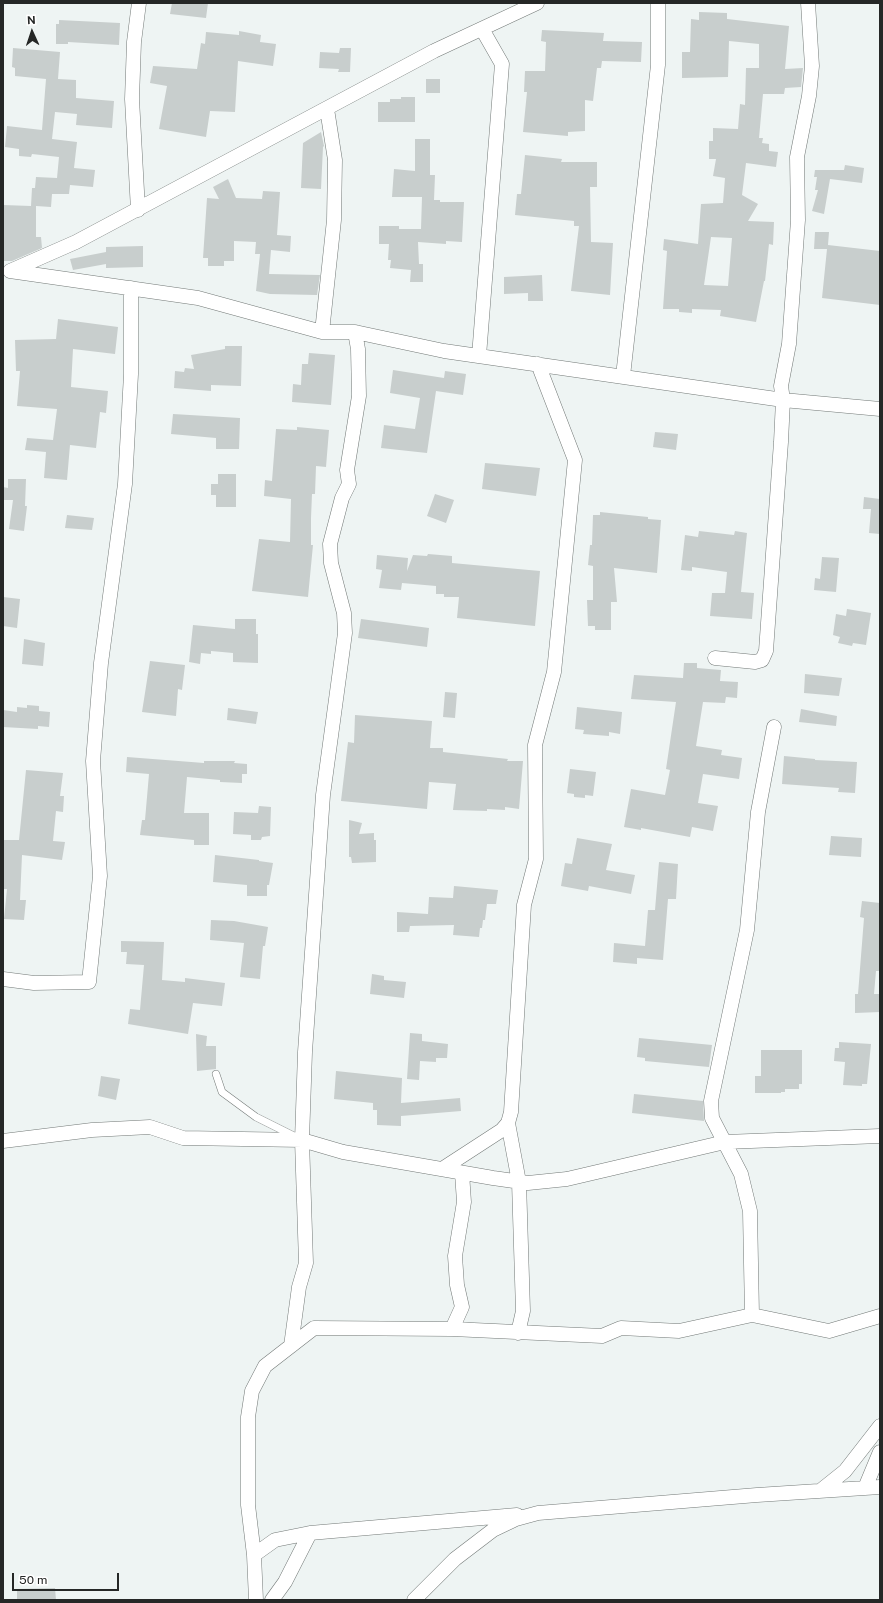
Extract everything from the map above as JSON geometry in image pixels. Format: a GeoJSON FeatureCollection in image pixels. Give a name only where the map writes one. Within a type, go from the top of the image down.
{"type":"FeatureCollection","features":[{"type":"Feature","properties":{"kind":"street"},"geometry":{"type":"LineString","coordinates":[[138,210],[132,99],[134,42],[139,3]]}},
{"type":"Feature","properties":{"kind":"street"},"geometry":{"type":"LineString","coordinates":[[6,272],[76,242],[434,51],[537,3]]}},
{"type":"Feature","properties":{"kind":"street"},"geometry":{"type":"LineString","coordinates":[[623,376],[658,65],[658,3]]}},
{"type":"Feature","properties":{"kind":"street"},"geometry":{"type":"LineString","coordinates":[[715,658],[755,662],[762,660],[766,651],[783,400],[781,386],[789,344],[798,220],[797,157],[809,96],[812,66],[808,3]]}},
{"type":"Feature","properties":{"kind":"street"},"geometry":{"type":"LineString","coordinates":[[479,356],[502,64],[482,29]]}},
{"type":"Feature","properties":{"kind":"street"},"geometry":{"type":"LineString","coordinates":[[322,332],[334,220],[335,160],[327,109]]}},
{"type":"Feature","properties":{"kind":"street"},"geometry":{"type":"LineString","coordinates":[[6,272],[198,298],[322,332],[355,332],[444,351],[783,400],[880,409]]}},
{"type":"Feature","properties":{"kind":"street"},"geometry":{"type":"LineString","coordinates":[[3,979],[34,983],[89,982],[100,876],[93,761],[101,663],[125,484],[131,374],[131,288]]}},
{"type":"Feature","properties":{"kind":"street"},"geometry":{"type":"LineString","coordinates":[[292,1346],[299,1287],[306,1263],[302,1140],[306,1036],[323,795],[345,633],[344,613],[331,563],[330,544],[342,498],[349,484],[347,470],[359,396],[358,349],[355,332]]}},
{"type":"Feature","properties":{"kind":"street"},"geometry":{"type":"LineString","coordinates":[[518,1333],[523,1311],[518,1182],[508,1123],[511,1112],[524,905],[536,859],[535,745],[554,672],[575,460],[538,364]]}},
{"type":"Feature","properties":{"kind":"street"},"geometry":{"type":"LineString","coordinates":[[752,1315],[750,1211],[741,1174],[712,1118],[711,1101],[747,930],[758,812],[774,727]]}},
{"type":"Feature","properties":{"kind":"street"},"geometry":{"type":"LineString","coordinates":[[442,1169],[502,1130],[508,1123]]}},
{"type":"Feature","properties":{"kind":"street"},"geometry":{"type":"LineString","coordinates":[[3,1141],[92,1130],[150,1127],[183,1138],[302,1140],[343,1152],[528,1183],[567,1179],[725,1142],[880,1136]]}},
{"type":"Feature","properties":{"kind":"street"},"geometry":{"type":"LineString","coordinates":[[452,1330],[462,1307],[457,1285],[455,1256],[464,1202],[462,1173]]}},
{"type":"Feature","properties":{"kind":"street"},"geometry":{"type":"LineString","coordinates":[[256,1600],[254,1555],[248,1505],[248,1417],[252,1391],[265,1366],[314,1328],[452,1330],[602,1336],[621,1328],[679,1331],[752,1315],[829,1330],[880,1316]]}},
{"type":"Feature","properties":{"kind":"street"},"geometry":{"type":"LineString","coordinates":[[820,1491],[846,1471],[880,1426]]}},
{"type":"Feature","properties":{"kind":"street"},"geometry":{"type":"LineString","coordinates":[[865,1488],[880,1452]]}},
{"type":"Feature","properties":{"kind":"street"},"geometry":{"type":"LineString","coordinates":[[254,1555],[275,1540],[310,1533],[538,1513],[820,1491],[880,1488]]}},
{"type":"Feature","properties":{"kind":"street"},"geometry":{"type":"LineString","coordinates":[[414,1600],[455,1559],[493,1530],[516,1518],[538,1513]]}},
{"type":"Feature","properties":{"kind":"street"},"geometry":{"type":"LineString","coordinates":[[272,1600],[285,1582],[310,1533]]}},
{"type":"Feature","properties":{"kind":"lane"},"geometry":{"type":"LineString","coordinates":[[216,1074],[222,1092],[256,1117],[302,1140]]}},
{"type":"Feature","properties":{"kind":"building"},"geometry":{"type":"Polygon","coordinates":[[[172,3],[208,3],[206,18],[170,14],[172,3]]]}},
{"type":"Feature","properties":{"kind":"building"},"geometry":{"type":"Polygon","coordinates":[[[699,12],[727,13],[727,19],[789,26],[785,69],[803,68],[801,87],[785,88],[784,94],[763,94],[759,138],[763,138],[762,143],[769,144],[769,151],[778,152],[776,167],[746,163],[742,195],[758,204],[748,221],[774,222],[773,245],[769,244],[765,281],[756,322],[720,316],[721,310],[692,309],[692,313],[679,312],[679,309],[663,309],[667,251],[663,250],[664,239],[698,244],[701,204],[723,203],[725,178],[713,176],[716,159],[709,159],[709,141],[713,141],[713,128],[738,129],[740,104],[745,105],[746,68],[759,68],[759,44],[729,41],[728,77],[682,78],[682,52],[690,52],[691,19],[699,20],[699,12]],[[711,237],[704,285],[728,286],[732,238],[711,237]]]}},
{"type":"Feature","properties":{"kind":"building"},"geometry":{"type":"Polygon","coordinates":[[[59,20],[120,23],[119,45],[68,42],[68,44],[56,44],[56,24],[59,24],[59,20]]]}},
{"type":"Feature","properties":{"kind":"building"},"geometry":{"type":"Polygon","coordinates":[[[542,30],[604,33],[603,41],[642,42],[641,62],[602,61],[601,68],[597,68],[593,101],[585,100],[585,131],[568,132],[568,136],[523,132],[527,92],[524,92],[525,71],[545,71],[546,42],[541,41],[542,30]]]}},
{"type":"Feature","properties":{"kind":"building"},"geometry":{"type":"Polygon","coordinates":[[[239,31],[261,35],[260,42],[276,44],[273,66],[238,61],[235,112],[210,111],[206,137],[159,129],[167,86],[150,83],[153,66],[197,69],[201,43],[205,44],[206,32],[239,35],[239,31]]]}},
{"type":"Feature","properties":{"kind":"building"},"geometry":{"type":"Polygon","coordinates":[[[13,48],[60,52],[58,79],[76,80],[76,98],[114,101],[112,128],[76,125],[77,114],[55,112],[52,139],[77,142],[74,168],[95,170],[93,187],[70,185],[69,194],[52,194],[51,207],[36,206],[36,237],[41,237],[42,248],[12,261],[3,261],[3,205],[31,206],[32,188],[35,188],[36,177],[57,178],[59,157],[32,154],[31,157],[19,156],[19,149],[5,147],[7,126],[42,130],[46,79],[15,76],[15,68],[12,67],[13,48]]]}},
{"type":"Feature","properties":{"kind":"building"},"geometry":{"type":"Polygon","coordinates":[[[340,48],[351,48],[350,72],[338,72],[339,69],[319,68],[320,52],[339,53],[340,48]]]}},
{"type":"Feature","properties":{"kind":"building"},"geometry":{"type":"Polygon","coordinates":[[[426,79],[440,79],[440,93],[426,93],[426,79]]]}},
{"type":"Feature","properties":{"kind":"building"},"geometry":{"type":"Polygon","coordinates":[[[401,97],[415,97],[415,122],[378,122],[378,102],[390,102],[390,99],[401,99],[401,97]]]}},
{"type":"Feature","properties":{"kind":"building"},"geometry":{"type":"Polygon","coordinates":[[[321,132],[324,146],[321,189],[301,188],[303,143],[321,132]]]}},
{"type":"Feature","properties":{"kind":"building"},"geometry":{"type":"Polygon","coordinates":[[[415,139],[430,139],[430,175],[435,175],[434,200],[440,200],[440,202],[464,202],[462,242],[446,241],[446,244],[418,242],[419,264],[423,264],[423,282],[410,282],[411,270],[390,268],[391,260],[388,260],[389,244],[379,244],[379,226],[399,226],[399,229],[421,229],[422,197],[392,197],[394,169],[415,171],[415,139]]]}},
{"type":"Feature","properties":{"kind":"building"},"geometry":{"type":"Polygon","coordinates":[[[525,155],[562,159],[561,162],[597,162],[597,187],[590,187],[591,242],[613,243],[610,295],[571,291],[579,226],[574,226],[574,221],[515,215],[517,194],[521,194],[525,155]]]}},
{"type":"Feature","properties":{"kind":"building"},"geometry":{"type":"Polygon","coordinates":[[[845,165],[864,168],[862,183],[830,179],[824,214],[812,211],[818,190],[815,190],[817,177],[814,177],[815,170],[844,170],[845,165]]]}},
{"type":"Feature","properties":{"kind":"building"},"geometry":{"type":"Polygon","coordinates":[[[228,179],[236,198],[262,199],[263,191],[280,192],[277,235],[291,236],[290,252],[271,250],[269,274],[320,275],[317,295],[270,294],[256,291],[260,254],[255,254],[256,242],[234,241],[234,261],[224,261],[224,266],[208,266],[208,258],[203,258],[207,198],[219,199],[213,187],[228,179]]]}},
{"type":"Feature","properties":{"kind":"building"},"geometry":{"type":"Polygon","coordinates":[[[815,232],[829,232],[828,245],[880,251],[880,305],[822,298],[827,249],[814,249],[815,232]]]}},
{"type":"Feature","properties":{"kind":"building"},"geometry":{"type":"Polygon","coordinates":[[[143,246],[143,267],[106,268],[106,264],[73,270],[70,259],[106,252],[106,247],[143,246]]]}},
{"type":"Feature","properties":{"kind":"building"},"geometry":{"type":"Polygon","coordinates":[[[542,275],[543,301],[528,301],[528,293],[504,294],[504,277],[542,275]]]}},
{"type":"Feature","properties":{"kind":"building"},"geometry":{"type":"Polygon","coordinates":[[[58,319],[118,327],[115,354],[73,349],[71,387],[108,391],[106,413],[100,412],[96,448],[70,445],[67,480],[44,478],[46,452],[25,450],[27,438],[53,440],[57,409],[17,406],[20,371],[16,371],[15,340],[56,339],[58,319]]]}},
{"type":"Feature","properties":{"kind":"building"},"geometry":{"type":"Polygon","coordinates":[[[225,346],[242,346],[241,386],[211,385],[211,391],[174,388],[175,371],[184,372],[185,368],[194,369],[191,355],[225,349],[225,346]]]}},
{"type":"Feature","properties":{"kind":"building"},"geometry":{"type":"Polygon","coordinates":[[[309,353],[335,355],[331,405],[292,402],[293,384],[301,385],[302,364],[308,364],[309,353]]]}},
{"type":"Feature","properties":{"kind":"building"},"geometry":{"type":"Polygon","coordinates":[[[393,370],[444,378],[445,371],[466,374],[463,395],[436,391],[427,453],[381,448],[384,425],[415,429],[420,398],[390,393],[393,370]]]}},
{"type":"Feature","properties":{"kind":"building"},"geometry":{"type":"Polygon","coordinates":[[[173,414],[240,418],[239,449],[216,449],[216,438],[171,434],[173,414]]]}},
{"type":"Feature","properties":{"kind":"building"},"geometry":{"type":"Polygon","coordinates":[[[297,427],[329,430],[326,467],[316,466],[315,494],[312,494],[311,545],[313,545],[308,597],[252,591],[259,539],[290,542],[291,499],[264,496],[265,480],[272,481],[276,429],[297,430],[297,427]]]}},
{"type":"Feature","properties":{"kind":"building"},"geometry":{"type":"Polygon","coordinates":[[[655,432],[678,434],[676,450],[653,447],[655,432]]]}},
{"type":"Feature","properties":{"kind":"building"},"geometry":{"type":"Polygon","coordinates":[[[485,463],[540,468],[536,496],[482,489],[485,463]]]}},
{"type":"Feature","properties":{"kind":"building"},"geometry":{"type":"Polygon","coordinates":[[[218,474],[236,474],[236,507],[216,507],[216,495],[211,495],[211,484],[218,484],[218,474]]]}},
{"type":"Feature","properties":{"kind":"building"},"geometry":{"type":"Polygon","coordinates":[[[8,479],[26,479],[25,506],[27,506],[24,531],[9,529],[13,500],[3,500],[3,487],[8,488],[8,479]]]}},
{"type":"Feature","properties":{"kind":"building"},"geometry":{"type":"Polygon","coordinates":[[[435,494],[454,500],[446,523],[427,516],[435,494]]]}},
{"type":"Feature","properties":{"kind":"building"},"geometry":{"type":"Polygon","coordinates":[[[864,497],[880,499],[880,534],[869,533],[871,509],[863,509],[864,497]]]}},
{"type":"Feature","properties":{"kind":"building"},"geometry":{"type":"Polygon","coordinates":[[[600,512],[648,517],[648,519],[661,520],[657,573],[614,568],[617,602],[611,602],[611,630],[595,630],[595,626],[588,626],[587,600],[593,600],[593,566],[588,565],[590,545],[592,545],[593,515],[600,515],[600,512]]]}},
{"type":"Feature","properties":{"kind":"building"},"geometry":{"type":"Polygon","coordinates":[[[67,515],[94,518],[92,530],[65,528],[67,515]]]}},
{"type":"Feature","properties":{"kind":"building"},"geometry":{"type":"Polygon","coordinates":[[[699,531],[734,535],[735,531],[747,533],[741,592],[754,593],[752,619],[710,616],[712,593],[725,593],[727,572],[692,567],[692,571],[681,570],[685,535],[698,537],[699,531]]]}},
{"type":"Feature","properties":{"kind":"building"},"geometry":{"type":"Polygon","coordinates":[[[428,554],[452,556],[452,563],[540,571],[535,626],[457,618],[459,597],[444,597],[444,594],[436,594],[436,586],[402,583],[401,590],[379,588],[382,570],[376,569],[377,555],[408,558],[407,571],[413,555],[427,556],[428,554]]]}},
{"type":"Feature","properties":{"kind":"building"},"geometry":{"type":"Polygon","coordinates":[[[822,557],[839,558],[836,592],[814,590],[815,578],[820,579],[822,557]]]}},
{"type":"Feature","properties":{"kind":"building"},"geometry":{"type":"Polygon","coordinates":[[[3,597],[20,599],[17,628],[3,626],[3,597]]]}},
{"type":"Feature","properties":{"kind":"building"},"geometry":{"type":"Polygon","coordinates":[[[847,609],[871,613],[866,645],[853,643],[852,646],[838,643],[840,637],[833,635],[836,614],[846,616],[847,609]]]}},
{"type":"Feature","properties":{"kind":"building"},"geometry":{"type":"Polygon","coordinates":[[[235,619],[256,619],[256,634],[258,634],[258,663],[233,662],[233,653],[211,651],[211,654],[201,653],[200,664],[189,662],[193,625],[235,629],[235,619]]]}},
{"type":"Feature","properties":{"kind":"building"},"geometry":{"type":"Polygon","coordinates":[[[361,619],[429,628],[427,647],[358,638],[361,619]]]}},
{"type":"Feature","properties":{"kind":"building"},"geometry":{"type":"Polygon","coordinates":[[[24,639],[45,643],[43,666],[22,664],[24,639]]]}},
{"type":"Feature","properties":{"kind":"building"},"geometry":{"type":"Polygon","coordinates":[[[150,661],[185,665],[182,690],[178,689],[176,716],[142,712],[150,661]]]}},
{"type":"Feature","properties":{"kind":"building"},"geometry":{"type":"Polygon","coordinates":[[[684,663],[697,663],[697,668],[721,670],[720,681],[738,682],[737,698],[726,697],[725,703],[703,702],[696,746],[722,750],[721,755],[742,758],[739,779],[703,774],[698,803],[718,806],[713,831],[692,827],[690,837],[641,828],[641,830],[624,827],[631,789],[665,795],[670,770],[666,769],[676,702],[631,699],[634,675],[683,678],[684,663]]]}},
{"type":"Feature","properties":{"kind":"building"},"geometry":{"type":"Polygon","coordinates":[[[805,674],[842,678],[839,696],[804,693],[805,674]]]}},
{"type":"Feature","properties":{"kind":"building"},"geometry":{"type":"Polygon","coordinates":[[[445,692],[457,693],[455,718],[443,717],[445,692]]]}},
{"type":"Feature","properties":{"kind":"building"},"geometry":{"type":"Polygon","coordinates":[[[27,705],[39,706],[39,711],[50,712],[49,727],[38,726],[38,729],[3,727],[3,710],[17,712],[17,707],[27,708],[27,705]]]}},
{"type":"Feature","properties":{"kind":"building"},"geometry":{"type":"Polygon","coordinates":[[[577,707],[622,712],[620,734],[609,732],[609,736],[583,734],[584,730],[575,729],[577,707]]]}},
{"type":"Feature","properties":{"kind":"building"},"geometry":{"type":"Polygon","coordinates":[[[228,708],[258,712],[256,724],[227,720],[228,708]]]}},
{"type":"Feature","properties":{"kind":"building"},"geometry":{"type":"Polygon","coordinates":[[[801,709],[837,716],[836,726],[799,722],[801,709]]]}},
{"type":"Feature","properties":{"kind":"building"},"geometry":{"type":"Polygon","coordinates":[[[355,715],[432,721],[430,748],[443,748],[443,752],[508,759],[507,761],[523,761],[519,809],[505,807],[505,810],[453,810],[456,784],[429,782],[427,809],[341,801],[348,742],[354,743],[355,715]]]}},
{"type":"Feature","properties":{"kind":"building"},"geometry":{"type":"Polygon","coordinates":[[[784,756],[815,760],[857,762],[855,793],[838,792],[839,788],[782,784],[784,756]]]}},
{"type":"Feature","properties":{"kind":"building"},"geometry":{"type":"Polygon","coordinates":[[[127,757],[204,763],[204,761],[235,761],[234,763],[247,764],[247,774],[242,774],[242,783],[220,782],[220,780],[187,777],[184,813],[209,813],[209,845],[194,845],[194,840],[140,835],[142,820],[145,820],[149,774],[126,772],[127,757]]]}},
{"type":"Feature","properties":{"kind":"building"},"geometry":{"type":"Polygon","coordinates":[[[570,769],[596,772],[593,796],[585,795],[585,798],[574,797],[574,794],[567,793],[570,769]]]}},
{"type":"Feature","properties":{"kind":"building"},"geometry":{"type":"Polygon","coordinates":[[[26,770],[63,773],[60,796],[64,796],[63,812],[56,811],[53,841],[65,842],[62,860],[22,855],[20,900],[26,900],[24,920],[4,919],[7,889],[3,889],[3,840],[19,840],[26,770]]]}},
{"type":"Feature","properties":{"kind":"building"},"geometry":{"type":"Polygon","coordinates":[[[259,806],[271,807],[270,836],[262,837],[261,840],[251,840],[251,835],[233,834],[234,812],[258,813],[259,806]]]}},
{"type":"Feature","properties":{"kind":"building"},"geometry":{"type":"Polygon","coordinates":[[[349,820],[362,823],[359,834],[374,833],[374,840],[376,840],[376,862],[352,863],[351,857],[349,857],[349,820]]]}},
{"type":"Feature","properties":{"kind":"building"},"geometry":{"type":"Polygon","coordinates":[[[831,836],[862,838],[861,857],[829,855],[831,836]]]}},
{"type":"Feature","properties":{"kind":"building"},"geometry":{"type":"Polygon","coordinates":[[[577,838],[612,844],[606,870],[635,875],[631,894],[589,886],[588,891],[561,886],[565,863],[572,864],[577,838]]]}},
{"type":"Feature","properties":{"kind":"building"},"geometry":{"type":"Polygon","coordinates":[[[215,855],[273,863],[269,885],[267,885],[267,896],[247,896],[247,885],[213,882],[215,855]]]}},
{"type":"Feature","properties":{"kind":"building"},"geometry":{"type":"Polygon","coordinates":[[[659,862],[678,864],[676,899],[668,899],[663,960],[637,958],[637,964],[613,962],[614,943],[645,946],[648,910],[655,910],[659,862]]]}},
{"type":"Feature","properties":{"kind":"building"},"geometry":{"type":"Polygon","coordinates":[[[454,886],[498,890],[496,904],[487,904],[485,920],[483,920],[482,928],[480,928],[479,937],[453,935],[454,925],[410,926],[409,932],[397,932],[397,912],[428,914],[429,897],[453,898],[454,886]]]}},
{"type":"Feature","properties":{"kind":"building"},"geometry":{"type":"Polygon","coordinates":[[[862,901],[880,903],[880,971],[876,971],[874,994],[880,994],[880,1012],[855,1013],[855,994],[858,994],[864,918],[860,917],[862,901]]]}},
{"type":"Feature","properties":{"kind":"building"},"geometry":{"type":"Polygon","coordinates":[[[211,920],[234,921],[268,927],[265,946],[263,946],[260,979],[240,977],[244,943],[210,940],[211,920]]]}},
{"type":"Feature","properties":{"kind":"building"},"geometry":{"type":"Polygon","coordinates":[[[121,941],[164,942],[162,980],[185,982],[185,978],[225,983],[222,1006],[193,1003],[188,1034],[128,1024],[130,1009],[140,1010],[144,965],[126,964],[127,952],[121,952],[121,941]]]}},
{"type":"Feature","properties":{"kind":"building"},"geometry":{"type":"Polygon","coordinates":[[[372,974],[384,976],[384,980],[406,982],[404,998],[370,994],[372,974]]]}},
{"type":"Feature","properties":{"kind":"building"},"geometry":{"type":"Polygon","coordinates":[[[410,1033],[422,1034],[422,1041],[448,1044],[447,1058],[436,1058],[436,1062],[420,1061],[419,1080],[407,1079],[410,1033]]]}},
{"type":"Feature","properties":{"kind":"building"},"geometry":{"type":"Polygon","coordinates":[[[196,1034],[207,1036],[206,1046],[216,1046],[216,1069],[197,1071],[196,1034]]]}},
{"type":"Feature","properties":{"kind":"building"},"geometry":{"type":"Polygon","coordinates":[[[639,1038],[712,1045],[709,1067],[645,1061],[645,1058],[637,1057],[639,1038]]]}},
{"type":"Feature","properties":{"kind":"building"},"geometry":{"type":"Polygon","coordinates":[[[839,1042],[871,1044],[867,1084],[862,1084],[862,1086],[843,1085],[845,1062],[834,1061],[835,1048],[839,1048],[839,1042]]]}},
{"type":"Feature","properties":{"kind":"building"},"geometry":{"type":"Polygon","coordinates":[[[761,1050],[802,1050],[802,1084],[799,1084],[799,1089],[785,1089],[785,1092],[781,1093],[755,1093],[755,1076],[761,1076],[761,1050]]]}},
{"type":"Feature","properties":{"kind":"building"},"geometry":{"type":"Polygon","coordinates":[[[336,1071],[402,1078],[401,1103],[460,1098],[461,1111],[401,1116],[401,1126],[377,1125],[377,1110],[373,1110],[373,1103],[334,1099],[336,1071]]]}},
{"type":"Feature","properties":{"kind":"building"},"geometry":{"type":"Polygon","coordinates":[[[101,1076],[120,1079],[116,1100],[98,1096],[101,1076]]]}},
{"type":"Feature","properties":{"kind":"building"},"geometry":{"type":"Polygon","coordinates":[[[634,1094],[703,1101],[704,1121],[632,1113],[634,1094]]]}},
{"type":"Feature","properties":{"kind":"building"},"geometry":{"type":"Polygon","coordinates":[[[55,1588],[56,1600],[17,1600],[17,1589],[55,1588]]]}}]}
